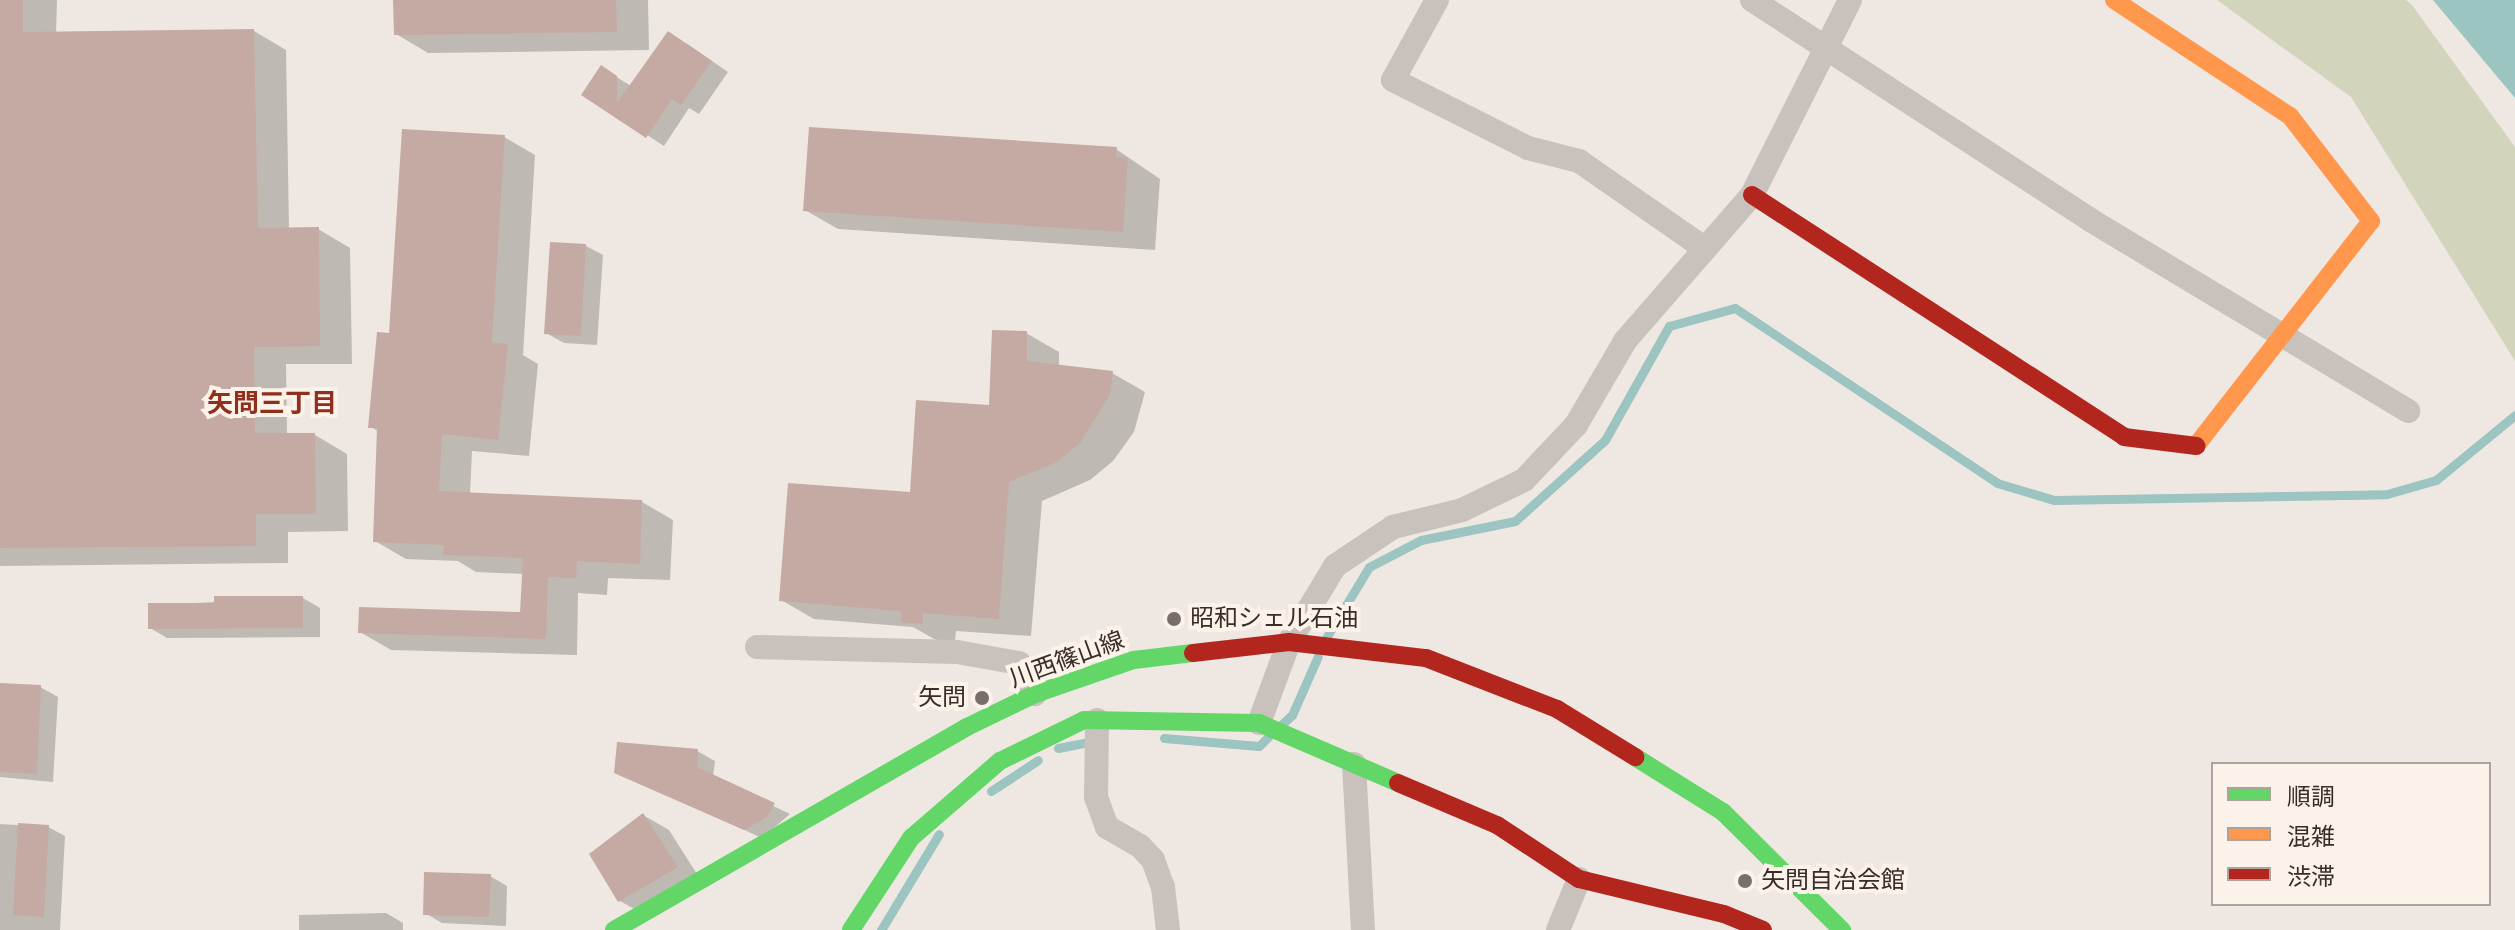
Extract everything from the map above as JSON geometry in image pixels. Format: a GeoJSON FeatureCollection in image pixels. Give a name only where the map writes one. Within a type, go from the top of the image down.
{"type":"FeatureCollection","features":[{"type":"Feature","properties":{"kind":"street"},"geometry":{"type":"LineString","coordinates":[[1437,0],[1393,80],[1528,148],[1579,161],[1704,248]]}},
{"type":"Feature","properties":{"kind":"street"},"geometry":{"type":"LineString","coordinates":[[1752,0],[2282,336],[2408,411]]}},
{"type":"Feature","properties":{"kind":"street"},"geometry":{"type":"LineString","coordinates":[[1259,723],[1289,642],[1335,566],[1393,527],[1462,510],[1524,480],[1576,425],[1625,341],[1752,195],[1850,0]]}},
{"type":"Feature","properties":{"kind":"street"},"geometry":{"type":"LineString","coordinates":[[1752,195],[2124,437],[2197,446],[2371,221],[2290,116],[2114,0]]}},
{"type":"Feature","properties":{"kind":"street","name":"川西篠山線"},"geometry":{"type":"LineString","coordinates":[[614,930],[967,727],[1035,694],[1134,660],[1289,642],[1426,658],[1557,709],[1723,812],[1842,930]]}},
{"type":"Feature","properties":{"kind":"street"},"geometry":{"type":"LineString","coordinates":[[757,647],[957,652],[1019,663],[1035,694]]}},
{"type":"Feature","properties":{"kind":"street"},"geometry":{"type":"LineString","coordinates":[[851,930],[911,838],[989,771],[1084,720],[1259,723],[1497,825],[1579,879],[1724,914],[1763,930]]}},
{"type":"Feature","properties":{"kind":"street"},"geometry":{"type":"LineString","coordinates":[[1097,720],[1096,797],[1107,827],[1140,846],[1153,860],[1163,887],[1168,930]]}},
{"type":"Feature","properties":{"kind":"street"},"geometry":{"type":"LineString","coordinates":[[1354,764],[1363,930]]}},
{"type":"Feature","properties":{"kind":"street"},"geometry":{"type":"LineString","coordinates":[[1558,930],[1579,879]]}},
{"type":"Feature","properties":{"kind":"green space"},"geometry":{"type":"Polygon","coordinates":[[[2217,0],[2406,0],[2412,5],[2515,147],[2515,361],[2351,97],[2217,0]]]}},
{"type":"Feature","properties":{"kind":"water"},"geometry":{"type":"Polygon","coordinates":[[[2433,0],[2515,0],[2515,98],[2433,0]]]}},
{"type":"Feature","properties":{"kind":"building"},"geometry":{"type":"Polygon","coordinates":[[[0,0],[23,0],[23,32],[254,29],[258,228],[319,227],[320,346],[254,347],[255,433],[315,433],[316,514],[256,514],[256,546],[0,548],[0,0]]]}},
{"type":"Feature","properties":{"kind":"building"},"geometry":{"type":"Polygon","coordinates":[[[393,0],[616,0],[617,32],[394,35],[393,0]]]}},
{"type":"Feature","properties":{"kind":"building"},"geometry":{"type":"Polygon","coordinates":[[[668,31],[712,61],[681,105],[672,99],[646,138],[581,95],[601,65],[617,76],[617,103],[668,31]]]}},
{"type":"Feature","properties":{"kind":"building"},"geometry":{"type":"Polygon","coordinates":[[[809,127],[1117,147],[1116,157],[1128,158],[1123,232],[803,211],[809,127]]]}},
{"type":"Feature","properties":{"kind":"building"},"geometry":{"type":"Polygon","coordinates":[[[402,129],[505,135],[492,342],[508,344],[498,440],[442,434],[439,491],[642,500],[640,564],[577,561],[576,578],[548,577],[546,639],[358,633],[359,607],[520,612],[523,558],[443,555],[444,545],[373,542],[377,428],[368,428],[377,332],[389,333],[402,129]]]}},
{"type":"Feature","properties":{"kind":"building"},"geometry":{"type":"Polygon","coordinates":[[[550,242],[586,244],[581,336],[544,334],[550,242]]]}},
{"type":"Feature","properties":{"kind":"building"},"geometry":{"type":"Polygon","coordinates":[[[992,330],[1027,331],[1027,361],[1113,371],[1110,395],[1080,443],[1057,462],[1009,482],[999,619],[923,613],[923,624],[901,622],[901,611],[779,601],[788,483],[910,492],[916,400],[989,405],[992,330]]]}},
{"type":"Feature","properties":{"kind":"building"},"geometry":{"type":"Polygon","coordinates":[[[214,596],[303,596],[303,628],[148,629],[148,603],[214,603],[214,596]]]}},
{"type":"Feature","properties":{"kind":"building"},"geometry":{"type":"Polygon","coordinates":[[[0,683],[41,685],[37,774],[0,772],[0,683]]]}},
{"type":"Feature","properties":{"kind":"building"},"geometry":{"type":"Polygon","coordinates":[[[617,742],[698,749],[697,767],[775,803],[767,817],[744,830],[614,773],[617,742]]]}},
{"type":"Feature","properties":{"kind":"building"},"geometry":{"type":"Polygon","coordinates":[[[643,813],[678,867],[618,902],[589,854],[643,813]]]}},
{"type":"Feature","properties":{"kind":"building"},"geometry":{"type":"Polygon","coordinates":[[[18,823],[49,825],[44,917],[13,915],[18,823]]]}},
{"type":"Feature","properties":{"kind":"building"},"geometry":{"type":"Polygon","coordinates":[[[424,872],[491,874],[489,917],[423,915],[424,872]]]}},
{"type":"Feature","properties":{"kind":"waterway"},"geometry":{"type":"LineString","coordinates":[[1326,638],[1369,567],[1421,540],[1515,521],[1605,440],[1669,326],[1735,308],[1997,483],[2054,500],[2387,494],[2436,480],[2515,415]]}},
{"type":"Feature","properties":{"kind":"waterway"},"geometry":{"type":"LineString","coordinates":[[1280,726],[1292,715],[1318,656]]}},
{"type":"Feature","properties":{"kind":"waterway"},"geometry":{"type":"LineString","coordinates":[[1164,738],[1259,746],[1269,736]]}},
{"type":"Feature","properties":{"kind":"waterway"},"geometry":{"type":"LineString","coordinates":[[1058,748],[1094,741]]}},
{"type":"Feature","properties":{"kind":"waterway"},"geometry":{"type":"LineString","coordinates":[[991,791],[1038,760]]}},
{"type":"Feature","properties":{"kind":"waterway"},"geometry":{"type":"LineString","coordinates":[[881,930],[939,834]]}},
{"type":"Feature","properties":{"kind":"traffic: fast"},"geometry":{"type":"LineString","coordinates":[[614,930],[967,727],[1035,694],[1134,660],[1193,653]]}},
{"type":"Feature","properties":{"kind":"traffic: fast"},"geometry":{"type":"LineString","coordinates":[[851,930],[911,838],[1000,761],[1084,720],[1259,723],[1398,783]]}},
{"type":"Feature","properties":{"kind":"traffic: fast"},"geometry":{"type":"LineString","coordinates":[[1635,757],[1723,812],[1842,930]]}},
{"type":"Feature","properties":{"kind":"traffic: slow"},"geometry":{"type":"LineString","coordinates":[[2114,0],[2290,116],[2371,221],[2196,446]]}},
{"type":"Feature","properties":{"kind":"traffic: jam"},"geometry":{"type":"LineString","coordinates":[[1752,195],[2124,437],[2196,446]]}},
{"type":"Feature","properties":{"kind":"traffic: jam"},"geometry":{"type":"LineString","coordinates":[[1193,653],[1289,642],[1426,658],[1557,709],[1635,757]]}},
{"type":"Feature","properties":{"kind":"traffic: jam"},"geometry":{"type":"LineString","coordinates":[[1398,783],[1497,825],[1579,879],[1724,914],[1763,930]]}},
{"type":"Feature","properties":{"kind":"place","name":"昭和シェル石油"},"geometry":{"type":"Point","coordinates":[1174,619]}},
{"type":"Feature","properties":{"kind":"place","name":"矢問"},"geometry":{"type":"Point","coordinates":[982,698]}},
{"type":"Feature","properties":{"kind":"place","name":"矢問自治会館"},"geometry":{"type":"Point","coordinates":[1745,881]}},
{"type":"Feature","properties":{"kind":"district","name":"矢問三丁目"},"geometry":{"type":"Point","coordinates":[272,404]}}]}
